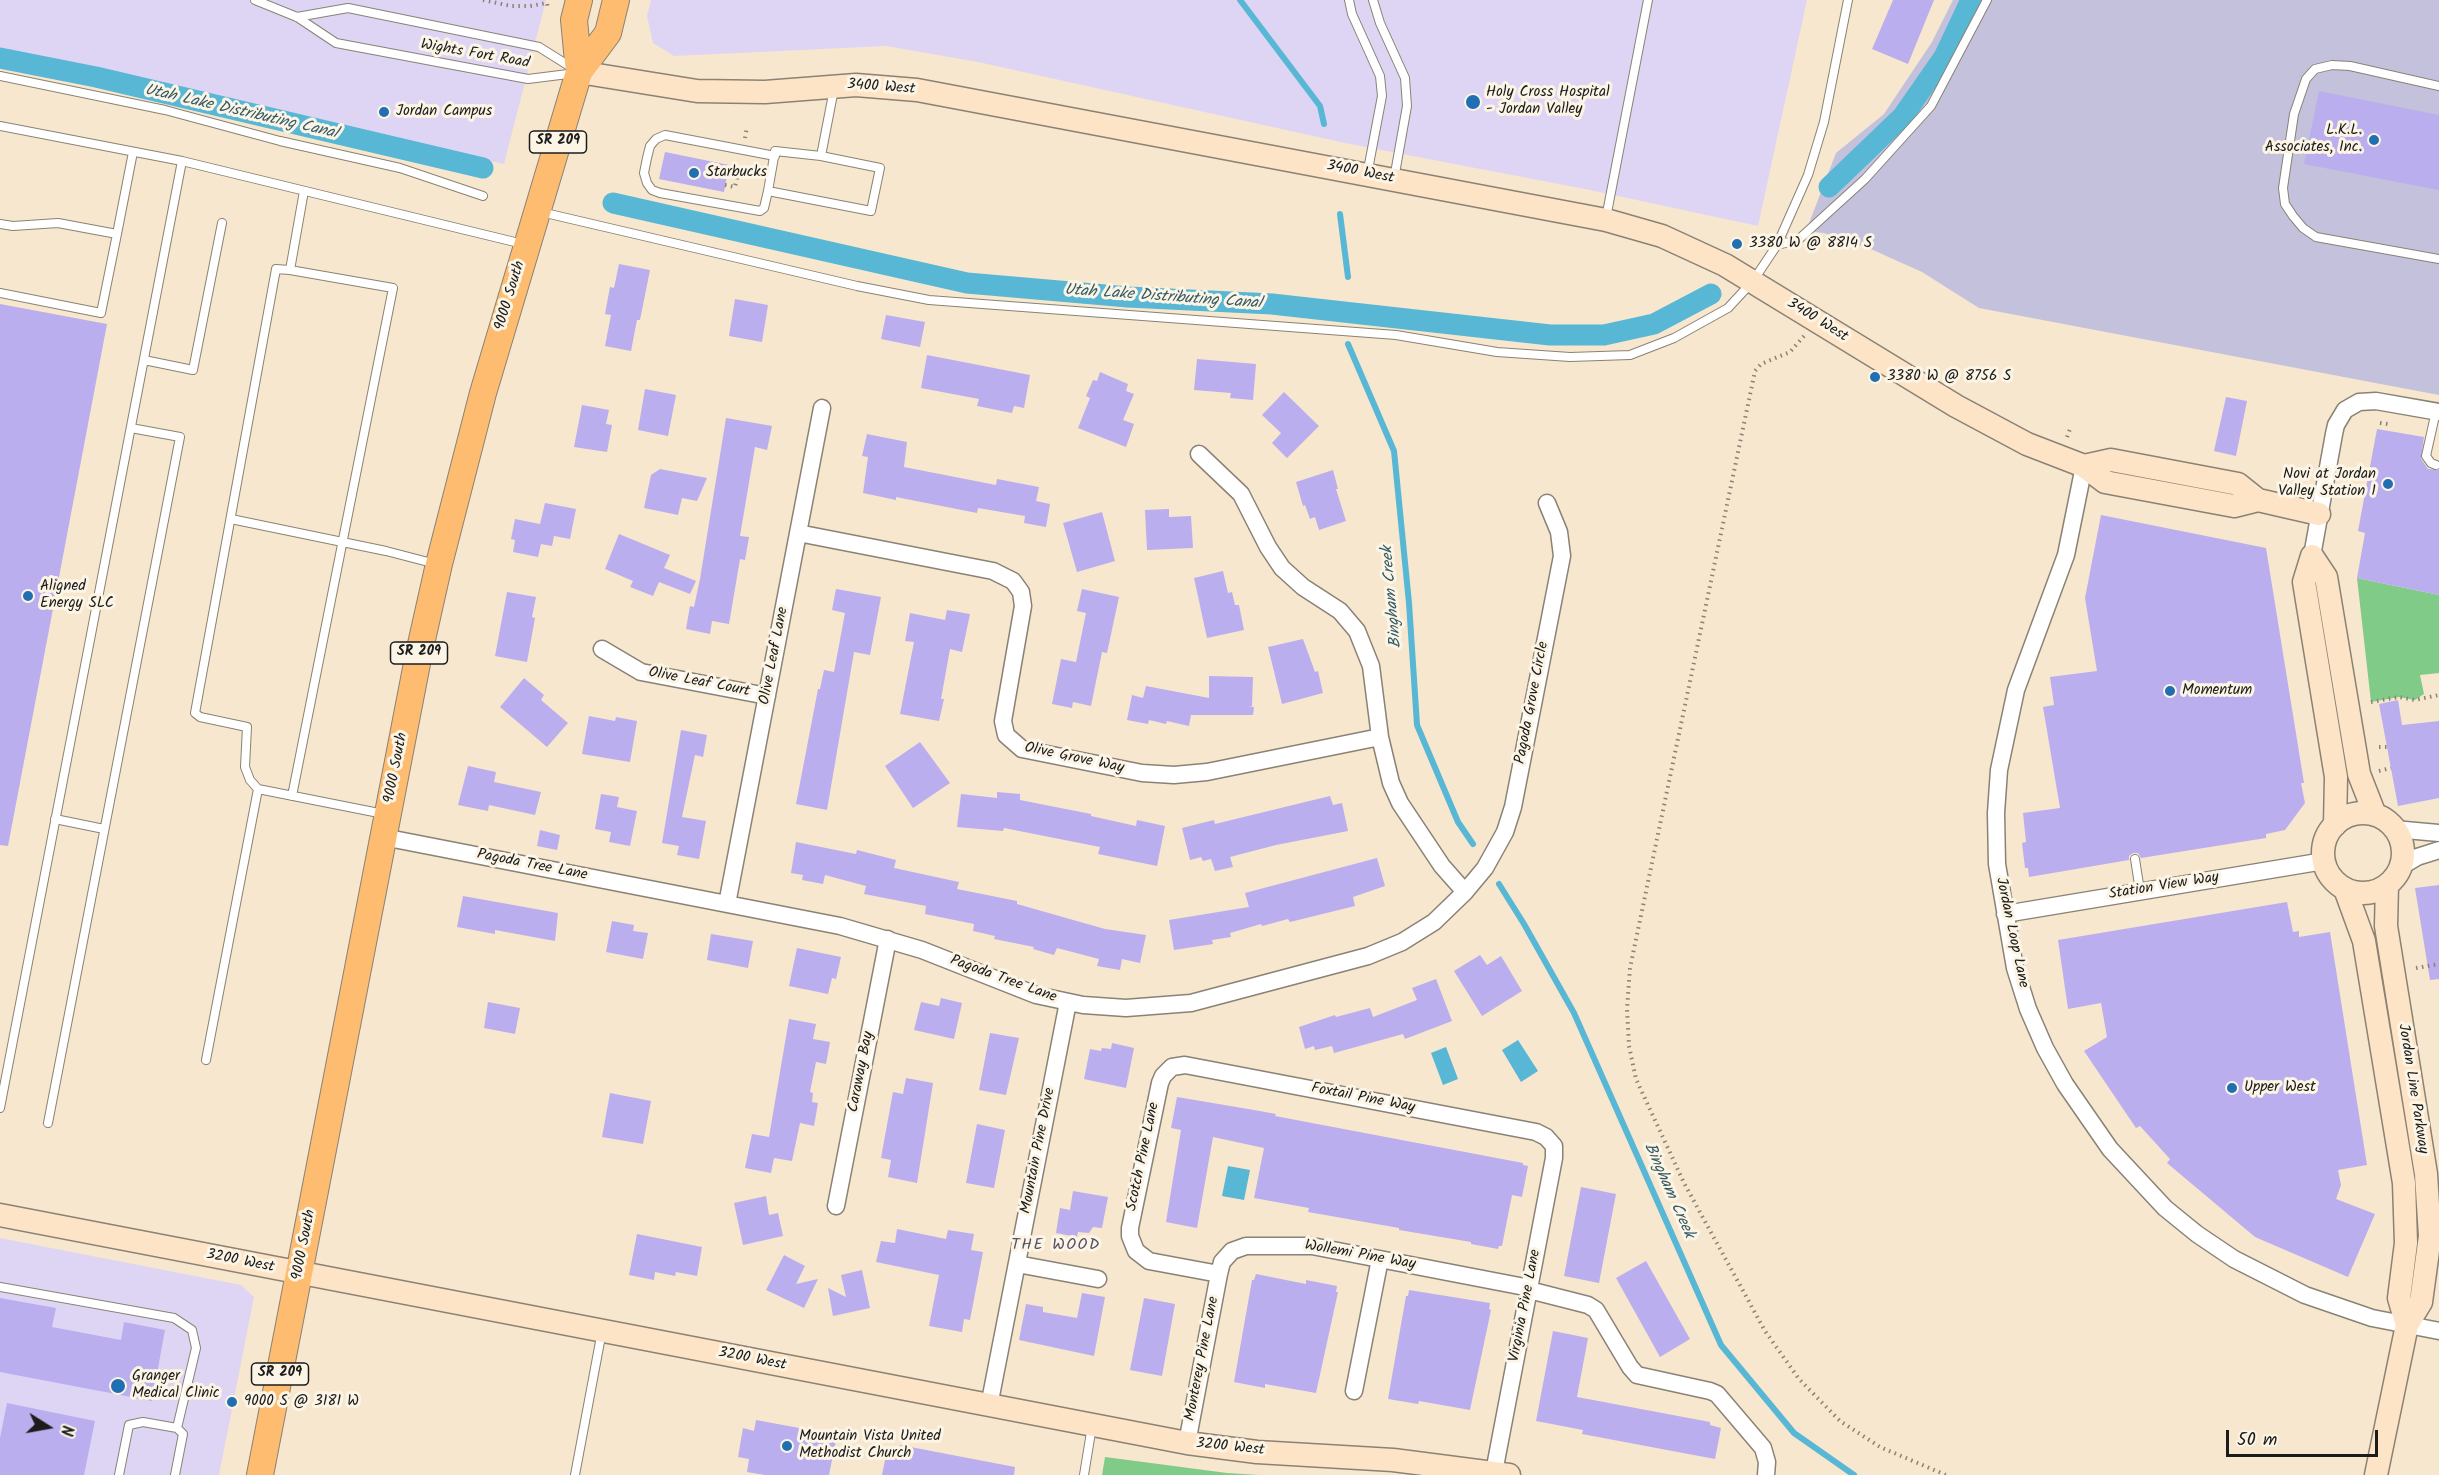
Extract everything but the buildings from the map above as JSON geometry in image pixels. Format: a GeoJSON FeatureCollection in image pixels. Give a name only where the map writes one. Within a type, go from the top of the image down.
{"type":"FeatureCollection","features":[{"type":"Feature","properties":{"kind":"main road","name":"9000 South"},"geometry":{"type":"LineString","coordinates":[[579,0],[574,20],[579,72]]}},
{"type":"Feature","properties":{"kind":"main road","name":"9000 South"},"geometry":{"type":"LineString","coordinates":[[260,1475],[419,652],[439,564],[467,450],[579,72],[608,33],[616,0]]}},
{"type":"Feature","properties":{"kind":"street","name":"3400 West"},"geometry":{"type":"LineString","coordinates":[[579,72],[697,91],[765,92],[835,86],[876,86],[917,90],[1605,220],[1682,244],[1725,265],[1994,427],[2027,444],[2084,466]]}},
{"type":"Feature","properties":{"kind":"street"},"geometry":{"type":"LineString","coordinates":[[2335,825],[2336,777],[2304,582],[2312,556],[2336,425],[2351,405],[2376,401],[2437,411]]}},
{"type":"Feature","properties":{"kind":"street","name":"Olive Leaf Lane"},"geometry":{"type":"LineString","coordinates":[[727,903],[822,408]]}},
{"type":"Feature","properties":{"kind":"street"},"geometry":{"type":"LineString","coordinates":[[1199,454],[1241,494],[1268,547],[1282,568],[1303,587],[1340,611],[1357,631],[1371,666],[1385,764],[1400,803],[1442,866],[1465,892]]}},
{"type":"Feature","properties":{"kind":"street"},"geometry":{"type":"LineString","coordinates":[[2084,466],[2111,460],[2238,484],[2258,500],[2319,514]]}},
{"type":"Feature","properties":{"kind":"street","name":"Jordan Loop Lane"},"geometry":{"type":"LineString","coordinates":[[2084,466],[2066,555],[2016,690],[1999,770],[1996,813],[1997,864],[2015,968],[2044,1048],[2088,1119],[2110,1149],[2165,1208],[2197,1234],[2269,1279],[2337,1308],[2439,1331]]}},
{"type":"Feature","properties":{"kind":"street","name":"Pagoda Grove Circle"},"geometry":{"type":"LineString","coordinates":[[1465,892],[1494,856],[1513,807],[1562,556],[1562,540],[1547,503]]}},
{"type":"Feature","properties":{"kind":"street","name":"Olive Grove Way"},"geometry":{"type":"LineString","coordinates":[[798,533],[993,571],[1013,580],[1021,592],[1023,606],[1003,721],[1006,735],[1022,749],[1142,773],[1174,775],[1207,772],[1380,737]]}},
{"type":"Feature","properties":{"kind":"street"},"geometry":{"type":"LineString","coordinates":[[2312,556],[2326,577],[2359,774],[2375,815],[2394,829],[2401,841],[2403,854],[2394,876]]}},
{"type":"Feature","properties":{"kind":"street","name":"Olive Leaf Court"},"geometry":{"type":"LineString","coordinates":[[602,649],[641,672],[767,696]]}},
{"type":"Feature","properties":{"kind":"street"},"geometry":{"type":"LineString","coordinates":[[2375,815],[2354,814],[2335,825],[2325,841],[2324,861],[2331,877],[2345,889],[2360,893],[2374,891],[2417,857],[2439,850]]}},
{"type":"Feature","properties":{"kind":"street","name":"Pagoda Tree Lane"},"geometry":{"type":"LineString","coordinates":[[385,826],[817,921],[922,950],[1021,990],[1068,1002],[1126,1008],[1191,1003],[1368,956],[1419,933],[1465,892]]}},
{"type":"Feature","properties":{"kind":"street"},"geometry":{"type":"LineString","coordinates":[[2394,829],[2439,833]]}},
{"type":"Feature","properties":{"kind":"street","name":"Station View Way"},"geometry":{"type":"LineString","coordinates":[[2005,914],[2324,861]]}},
{"type":"Feature","properties":{"kind":"street","name":"Jordan Line Parkway"},"geometry":{"type":"LineString","coordinates":[[2376,1475],[2407,1325],[2421,1302],[2428,1260],[2430,1213],[2426,1174],[2387,936],[2385,915],[2394,876]]}},
{"type":"Feature","properties":{"kind":"street","name":"Jordan Line Parkway"},"geometry":{"type":"LineString","coordinates":[[2345,889],[2364,941],[2404,1183],[2406,1243],[2399,1298],[2407,1325]]}},
{"type":"Feature","properties":{"kind":"street","name":"Caraway Bay"},"geometry":{"type":"LineString","coordinates":[[837,1206],[888,939]]}},
{"type":"Feature","properties":{"kind":"street","name":"Mountain Pine Drive"},"geometry":{"type":"LineString","coordinates":[[989,1406],[1068,1002]]}},
{"type":"Feature","properties":{"kind":"street","name":"Foxtail Pine Way"},"geometry":{"type":"LineString","coordinates":[[1172,1067],[1185,1065],[1536,1132],[1551,1141]]}},
{"type":"Feature","properties":{"kind":"street","name":"Scotch Pine Lane"},"geometry":{"type":"LineString","coordinates":[[1172,1067],[1162,1076],[1160,1083],[1130,1228],[1136,1251],[1149,1260],[1219,1274]]}},
{"type":"Feature","properties":{"kind":"street","name":"Virginia Pine Lane"},"geometry":{"type":"LineString","coordinates":[[1502,1474],[1530,1289],[1555,1152],[1551,1141]]}},
{"type":"Feature","properties":{"kind":"street","name":"3200 West"},"geometry":{"type":"LineString","coordinates":[[0,1215],[1187,1443],[1257,1452],[1392,1460],[1502,1474]]}},
{"type":"Feature","properties":{"kind":"street","name":"Wollemi Pine Way"},"geometry":{"type":"LineString","coordinates":[[1219,1274],[1226,1255],[1246,1246],[1312,1246],[1530,1289],[1588,1305],[1596,1310],[1637,1375],[1717,1394],[1763,1448],[1767,1462],[1766,1475]]}},
{"type":"Feature","properties":{"kind":"street"},"geometry":{"type":"LineString","coordinates":[[1354,1392],[1380,1259]]}},
{"type":"Feature","properties":{"kind":"street"},"geometry":{"type":"LineString","coordinates":[[1017,1264],[1098,1280]]}},
{"type":"Feature","properties":{"kind":"street","name":"Monterey Pine Lane"},"geometry":{"type":"LineString","coordinates":[[1187,1443],[1219,1274]]}},
{"type":"Feature","properties":{"kind":"lane","name":"Wights Fort Road"},"geometry":{"type":"LineString","coordinates":[[255,0],[297,16],[336,44],[528,79],[579,72]]}},
{"type":"Feature","properties":{"kind":"lane"},"geometry":{"type":"LineString","coordinates":[[1349,0],[1352,14],[1380,76],[1382,96],[1367,175]]}},
{"type":"Feature","properties":{"kind":"lane"},"geometry":{"type":"LineString","coordinates":[[1373,0],[1380,23],[1405,78],[1407,106],[1394,180]]}},
{"type":"Feature","properties":{"kind":"lane"},"geometry":{"type":"LineString","coordinates":[[1605,220],[1648,0]]}},
{"type":"Feature","properties":{"kind":"lane"},"geometry":{"type":"LineString","coordinates":[[538,211],[857,286],[929,300],[1396,336],[1497,352],[1570,357],[1630,354],[1674,338],[1728,308],[1753,281],[1777,244],[1808,175],[1824,122],[1848,0]]}},
{"type":"Feature","properties":{"kind":"lane"},"geometry":{"type":"LineString","coordinates":[[1777,244],[1798,240],[1807,232],[1865,179],[1931,106],[1987,0]]}},
{"type":"Feature","properties":{"kind":"lane","name":"Wights Fort Road"},"geometry":{"type":"LineString","coordinates":[[297,16],[348,8],[538,46],[579,72]]}},
{"type":"Feature","properties":{"kind":"lane"},"geometry":{"type":"LineString","coordinates":[[2439,86],[2350,66],[2332,65],[2315,69],[2306,79],[2294,114],[2283,188],[2285,204],[2293,216],[2303,228],[2316,237],[2439,259]]}},
{"type":"Feature","properties":{"kind":"lane"},"geometry":{"type":"LineString","coordinates":[[0,76],[165,110],[280,141],[400,168],[483,196]]}},
{"type":"Feature","properties":{"kind":"lane"},"geometry":{"type":"LineString","coordinates":[[821,156],[835,86]]}},
{"type":"Feature","properties":{"kind":"lane"},"geometry":{"type":"LineString","coordinates":[[0,126],[182,161],[527,245]]}},
{"type":"Feature","properties":{"kind":"lane"},"geometry":{"type":"LineString","coordinates":[[768,191],[871,211],[880,168],[821,156],[775,151],[775,156],[764,208],[760,212],[660,193],[652,190],[646,183],[644,173],[650,146],[656,139],[665,135],[775,156]]}},
{"type":"Feature","properties":{"kind":"lane"},"geometry":{"type":"LineString","coordinates":[[0,293],[100,313],[133,152]]}},
{"type":"Feature","properties":{"kind":"lane"},"geometry":{"type":"LineString","coordinates":[[0,1107],[182,161]]}},
{"type":"Feature","properties":{"kind":"lane"},"geometry":{"type":"LineString","coordinates":[[290,270],[304,191]]}},
{"type":"Feature","properties":{"kind":"lane"},"geometry":{"type":"LineString","coordinates":[[0,224],[13,226],[58,223],[117,234]]}},
{"type":"Feature","properties":{"kind":"lane"},"geometry":{"type":"LineString","coordinates":[[144,360],[193,370],[222,223]]}},
{"type":"Feature","properties":{"kind":"lane"},"geometry":{"type":"LineString","coordinates":[[292,796],[393,288],[276,269],[195,712],[200,717],[247,727],[245,767],[250,780],[258,789],[292,796],[309,799],[385,826]]}},
{"type":"Feature","properties":{"kind":"lane"},"geometry":{"type":"LineString","coordinates":[[2436,465],[2431,463],[2426,456],[2437,411]]}},
{"type":"Feature","properties":{"kind":"lane"},"geometry":{"type":"LineString","coordinates":[[48,1123],[180,437],[131,428]]}},
{"type":"Feature","properties":{"kind":"lane"},"geometry":{"type":"LineString","coordinates":[[231,519],[439,564]]}},
{"type":"Feature","properties":{"kind":"lane"},"geometry":{"type":"LineString","coordinates":[[206,1060],[258,789]]}},
{"type":"Feature","properties":{"kind":"lane"},"geometry":{"type":"LineString","coordinates":[[55,819],[104,829]]}},
{"type":"Feature","properties":{"kind":"lane"},"geometry":{"type":"LineString","coordinates":[[2135,860],[2140,891]]}},
{"type":"Feature","properties":{"kind":"lane"},"geometry":{"type":"LineString","coordinates":[[0,1287],[174,1318],[192,1330],[196,1348],[177,1428]]}},
{"type":"Feature","properties":{"kind":"lane"},"geometry":{"type":"LineString","coordinates":[[575,1475],[602,1331]]}},
{"type":"Feature","properties":{"kind":"lane"},"geometry":{"type":"LineString","coordinates":[[118,1475],[129,1425],[143,1422],[177,1428],[183,1434],[175,1475]]}},
{"type":"Feature","properties":{"kind":"lane"},"geometry":{"type":"LineString","coordinates":[[1084,1475],[1092,1426]]}},
{"type":"Feature","properties":{"kind":"path"},"geometry":{"type":"LineString","coordinates":[[483,0],[511,6],[547,3],[548,9]]}},
{"type":"Feature","properties":{"kind":"path"},"geometry":{"type":"LineString","coordinates":[[725,185],[735,187],[741,155]]}},
{"type":"Feature","properties":{"kind":"path"},"geometry":{"type":"LineString","coordinates":[[1814,319],[1795,348],[1761,364],[1755,371],[1630,968],[1627,1009],[1629,1047],[1636,1079],[1684,1183],[1765,1331],[1799,1379],[1840,1421],[1880,1447],[1946,1475]]}},
{"type":"Feature","properties":{"kind":"path"},"geometry":{"type":"LineString","coordinates":[[2067,438],[2070,429]]}},
{"type":"Feature","properties":{"kind":"path"},"geometry":{"type":"LineString","coordinates":[[2372,702],[2399,697],[2415,700],[2439,695]]}},
{"type":"Feature","properties":{"kind":"path"},"geometry":{"type":"LineString","coordinates":[[2379,747],[2388,747]]}},
{"type":"Feature","properties":{"kind":"path"},"geometry":{"type":"LineString","coordinates":[[2375,771],[2391,768]]}},
{"type":"Feature","properties":{"kind":"path"},"geometry":{"type":"LineString","coordinates":[[2416,968],[2439,964]]}},
{"type":"Feature","properties":{"kind":"shaded area","name":"Jordan Campus"},"geometry":{"type":"Polygon","coordinates":[[[0,0],[546,0],[504,164],[0,60],[0,0]]]}},
{"type":"Feature","properties":{"kind":"shaded area","name":"Holy Cross Hospital - Jordan Valley"},"geometry":{"type":"Polygon","coordinates":[[[651,0],[1807,0],[1758,226],[1590,190],[1345,143],[978,62],[886,46],[674,56],[653,43],[647,16],[651,0]]]}},
{"type":"Feature","properties":{"kind":"shaded area"},"geometry":{"type":"Polygon","coordinates":[[[1953,0],[2439,0],[2439,395],[1979,308],[1922,272],[1873,250],[1824,233],[1806,231],[1836,153],[1884,114],[1932,42],[1953,0]]]}},
{"type":"Feature","properties":{"kind":"shaded area","name":"Granger Medical Clinic"},"geometry":{"type":"Polygon","coordinates":[[[0,1238],[241,1285],[254,1297],[219,1475],[0,1475],[0,1238]]]}},
{"type":"Feature","properties":{"kind":"green space"},"geometry":{"type":"Polygon","coordinates":[[[2357,578],[2439,595],[2439,673],[2420,675],[2424,694],[2415,700],[2399,697],[2371,702],[2357,578]]]}},
{"type":"Feature","properties":{"kind":"green space"},"geometry":{"type":"Polygon","coordinates":[[[1105,1457],[1227,1473],[1259,1475],[1102,1475],[1105,1457]]]}},
{"type":"Feature","properties":{"kind":"water"},"geometry":{"type":"Polygon","coordinates":[[[1518,1040],[1538,1071],[1521,1082],[1502,1050],[1518,1040]]]}},
{"type":"Feature","properties":{"kind":"water"},"geometry":{"type":"Polygon","coordinates":[[[1446,1047],[1458,1079],[1443,1085],[1431,1053],[1446,1047]]]}},
{"type":"Feature","properties":{"kind":"water"},"geometry":{"type":"Polygon","coordinates":[[[1228,1166],[1250,1170],[1244,1200],[1222,1196],[1228,1166]]]}},
{"type":"Feature","properties":{"kind":"waterway","name":"Bingham Creek"},"geometry":{"type":"LineString","coordinates":[[1240,0],[1320,106],[1324,124]]}},
{"type":"Feature","properties":{"kind":"waterway","name":"Utah Lake Distributing Canal"},"geometry":{"type":"LineString","coordinates":[[1829,187],[1903,116],[1944,57],[1971,0]]}},
{"type":"Feature","properties":{"kind":"waterway","name":"Utah Lake Distributing Canal"},"geometry":{"type":"LineString","coordinates":[[0,58],[96,77],[483,168]]}},
{"type":"Feature","properties":{"kind":"waterway","name":"Utah Lake Distributing Canal"},"geometry":{"type":"LineString","coordinates":[[613,203],[967,283],[1128,297],[1272,304],[1550,335],[1604,335],[1654,324],[1711,294]]}},
{"type":"Feature","properties":{"kind":"waterway","name":"Bingham Creek"},"geometry":{"type":"LineString","coordinates":[[1340,214],[1348,277]]}},
{"type":"Feature","properties":{"kind":"waterway","name":"Bingham Creek"},"geometry":{"type":"LineString","coordinates":[[1348,344],[1394,451],[1409,603],[1417,725],[1458,822],[1473,844]]}},
{"type":"Feature","properties":{"kind":"waterway","name":"Bingham Creek"},"geometry":{"type":"LineString","coordinates":[[1499,884],[1574,1013],[1721,1345],[1794,1433],[1854,1475]]}},
{"type":"Feature","properties":{"kind":"place","name":"Holy Cross Hospital - Jordan Valley"},"geometry":{"type":"Point","coordinates":[1473,102]}},
{"type":"Feature","properties":{"kind":"place","name":"Jordan Campus"},"geometry":{"type":"Point","coordinates":[384,112]}},
{"type":"Feature","properties":{"kind":"place","name":"L.K.L. Associates, Inc."},"geometry":{"type":"Point","coordinates":[2374,140]}},
{"type":"Feature","properties":{"kind":"place","name":"Starbucks"},"geometry":{"type":"Point","coordinates":[694,173]}},
{"type":"Feature","properties":{"kind":"place","name":"3380 W @ 8814 S"},"geometry":{"type":"Point","coordinates":[1737,244]}},
{"type":"Feature","properties":{"kind":"place","name":"3380 W @ 8756 S"},"geometry":{"type":"Point","coordinates":[1875,377]}},
{"type":"Feature","properties":{"kind":"place","name":"Novi at Jordan Valley Station 1"},"geometry":{"type":"Point","coordinates":[2388,484]}},
{"type":"Feature","properties":{"kind":"place","name":"Aligned Energy SLC"},"geometry":{"type":"Point","coordinates":[28,596]}},
{"type":"Feature","properties":{"kind":"place","name":"Momentum"},"geometry":{"type":"Point","coordinates":[2170,691]}},
{"type":"Feature","properties":{"kind":"place","name":"Upper West"},"geometry":{"type":"Point","coordinates":[2232,1088]}},
{"type":"Feature","properties":{"kind":"place","name":"Granger Medical Clinic"},"geometry":{"type":"Point","coordinates":[118,1386]}},
{"type":"Feature","properties":{"kind":"place","name":"9000 S @ 3181 W"},"geometry":{"type":"Point","coordinates":[232,1402]}},
{"type":"Feature","properties":{"kind":"place","name":"Mountain Vista United Methodist Church"},"geometry":{"type":"Point","coordinates":[787,1446]}},
{"type":"Feature","properties":{"kind":"district","name":"THE WOOD"},"geometry":{"type":"Point","coordinates":[1056,1246]}}]}
